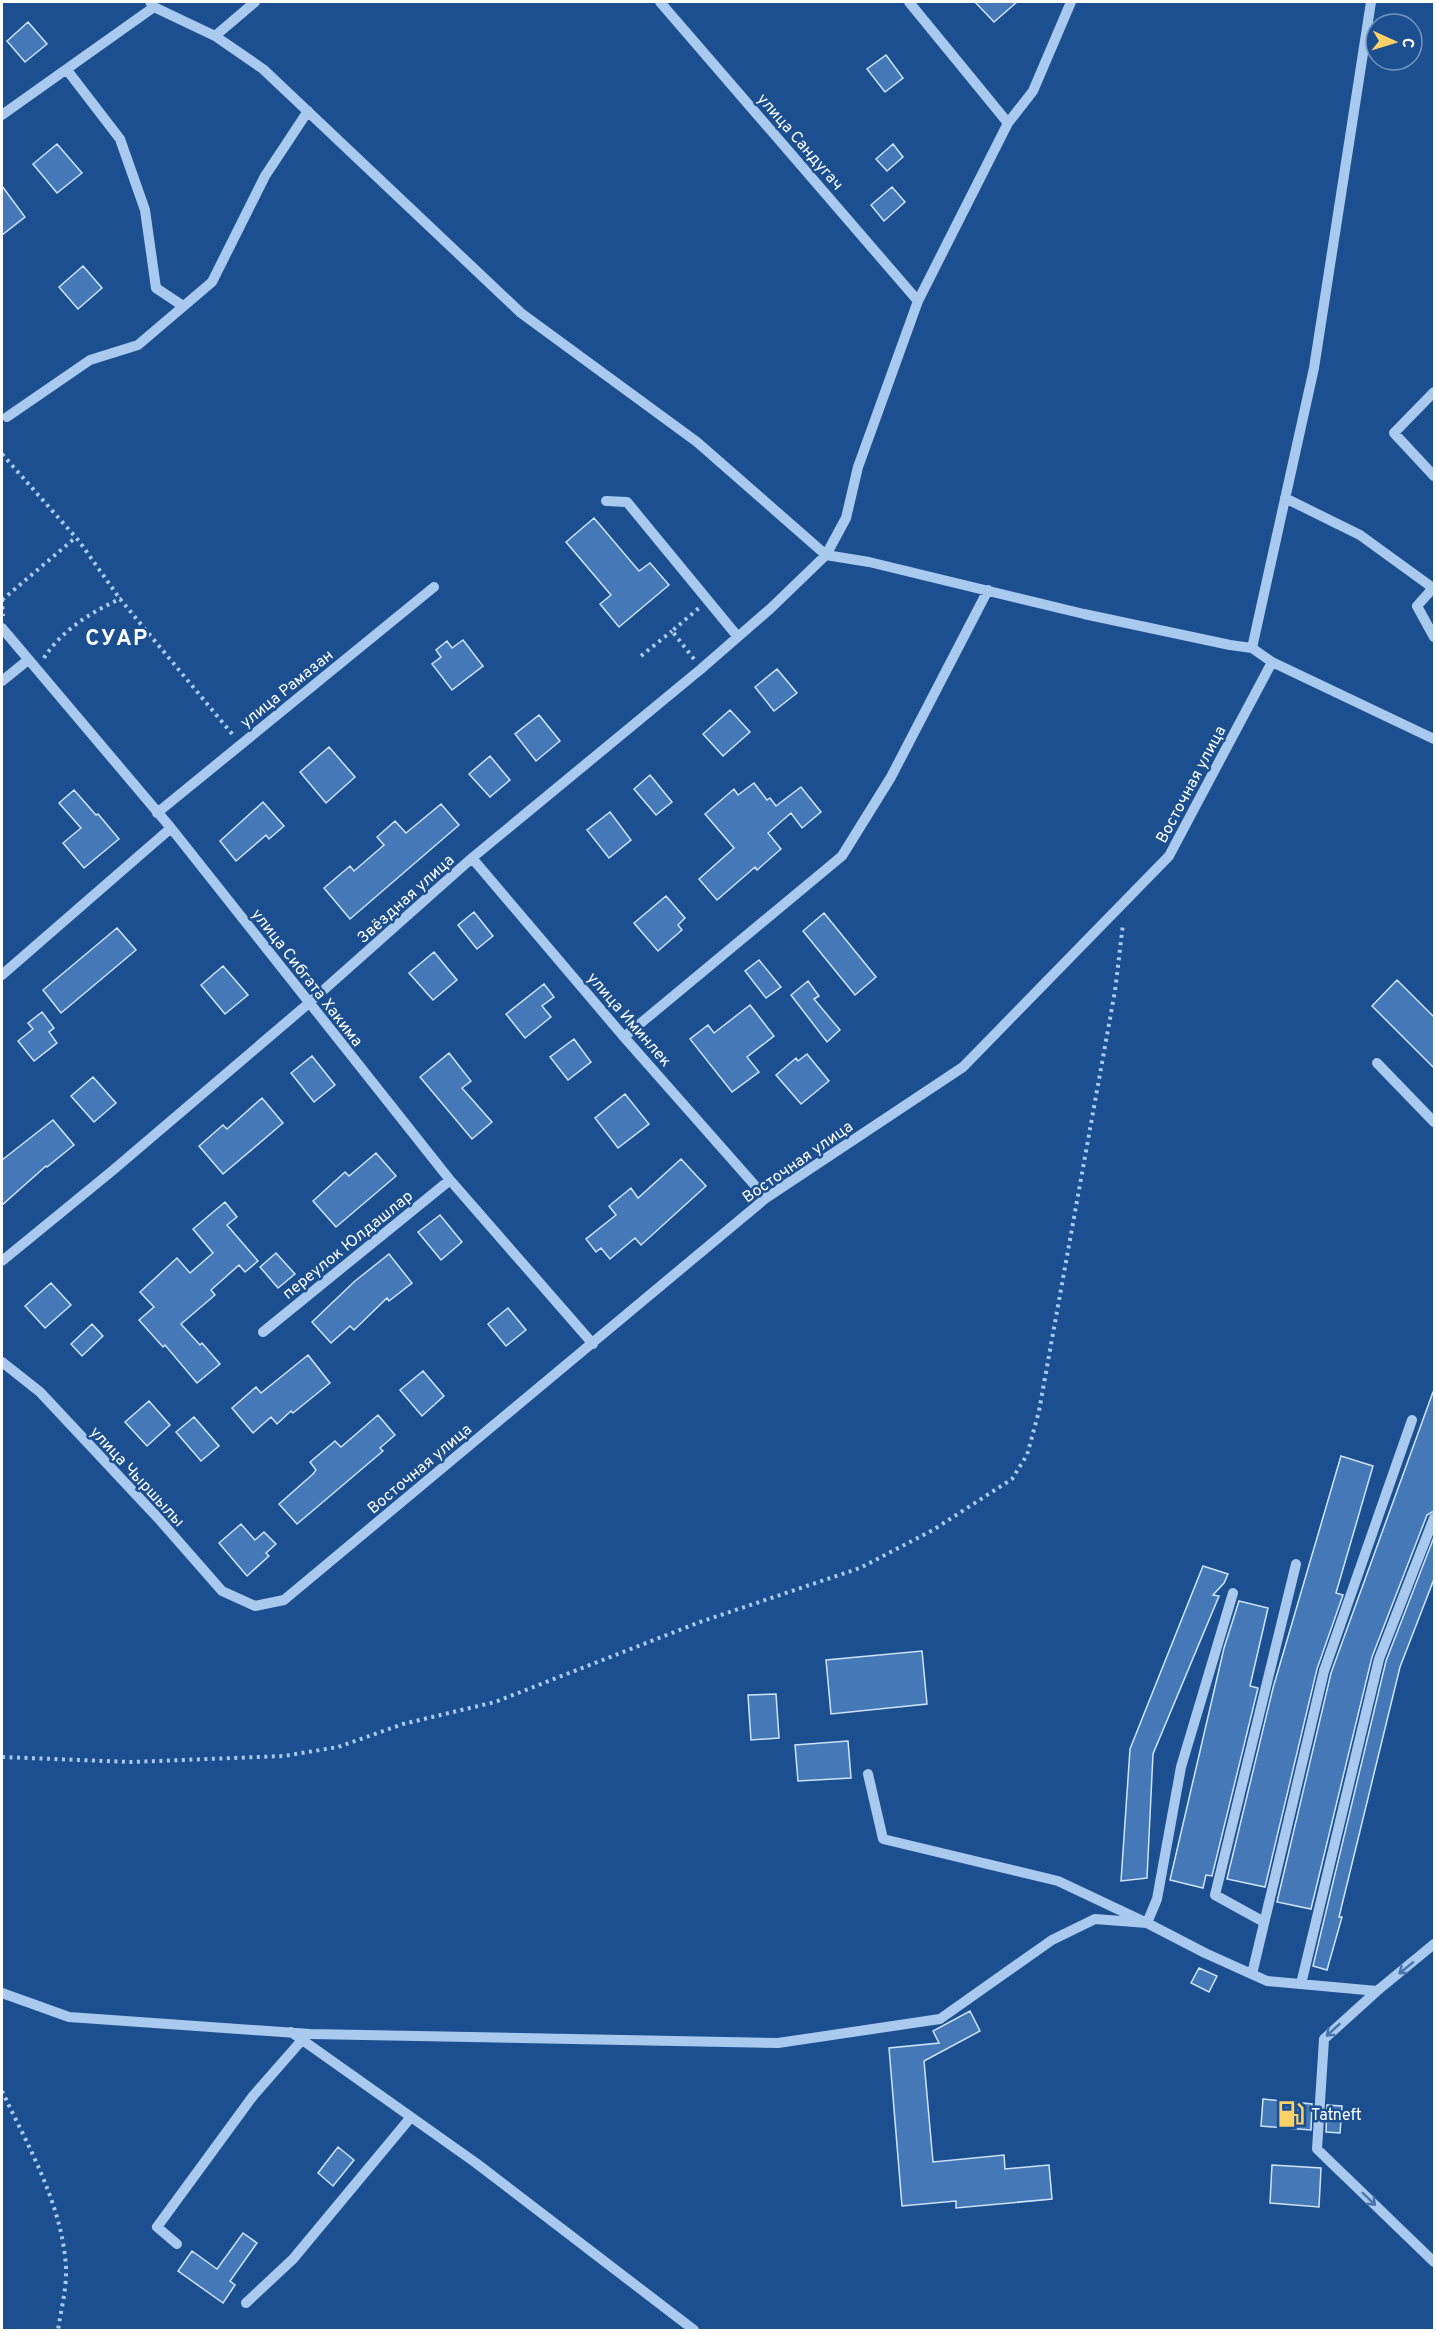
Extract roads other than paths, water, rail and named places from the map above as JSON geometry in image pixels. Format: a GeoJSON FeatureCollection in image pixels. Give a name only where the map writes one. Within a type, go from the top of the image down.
{"type":"FeatureCollection","features":[{"type":"Feature","properties":{"kind":"street"},"geometry":{"type":"LineString","coordinates":[[215,36],[255,2]]}},
{"type":"Feature","properties":{"kind":"street","name":"улица Сандугач"},"geometry":{"type":"LineString","coordinates":[[660,2],[918,301]]}},
{"type":"Feature","properties":{"kind":"street"},"geometry":{"type":"LineString","coordinates":[[909,2],[1008,123]]}},
{"type":"Feature","properties":{"kind":"street","name":"Звёздная улица"},"geometry":{"type":"LineString","coordinates":[[2,1261],[112,1171],[309,1003],[472,858],[701,669],[826,555],[846,518],[858,467],[918,301],[1008,123],[1033,91],[1071,2]]}},
{"type":"Feature","properties":{"kind":"street"},"geometry":{"type":"LineString","coordinates":[[1252,648],[1314,368],[1371,2]]}},
{"type":"Feature","properties":{"kind":"street"},"geometry":{"type":"LineString","coordinates":[[2,115],[67,70],[152,4],[215,36],[263,69],[521,313],[697,442],[826,555],[868,562],[1095,616],[1252,648],[1272,662],[1434,739]]}},
{"type":"Feature","properties":{"kind":"street"},"geometry":{"type":"LineString","coordinates":[[67,70],[120,139],[145,210],[156,288],[183,306]]}},
{"type":"Feature","properties":{"kind":"street"},"geometry":{"type":"LineString","coordinates":[[7,417],[90,360],[138,345],[212,282],[265,176],[308,111]]}},
{"type":"Feature","properties":{"kind":"street"},"geometry":{"type":"LineString","coordinates":[[1434,392],[1394,433],[1434,476]]}},
{"type":"Feature","properties":{"kind":"street"},"geometry":{"type":"LineString","coordinates":[[1285,498],[1360,535],[1433,588],[1417,606],[1434,637]]}},
{"type":"Feature","properties":{"kind":"street"},"geometry":{"type":"LineString","coordinates":[[606,501],[627,502],[738,637]]}},
{"type":"Feature","properties":{"kind":"street","name":"улица Рамазан"},"geometry":{"type":"LineString","coordinates":[[157,813],[434,587]]}},
{"type":"Feature","properties":{"kind":"street"},"geometry":{"type":"LineString","coordinates":[[624,1037],[842,856],[891,777],[988,590]]}},
{"type":"Feature","properties":{"kind":"street","name":"улица Сибгата Хакима"},"geometry":{"type":"LineString","coordinates":[[2,628],[171,828],[450,1180],[593,1344]]}},
{"type":"Feature","properties":{"kind":"street"},"geometry":{"type":"LineString","coordinates":[[2,681],[28,660]]}},
{"type":"Feature","properties":{"kind":"street","name":"Восточная улица"},"geometry":{"type":"LineString","coordinates":[[255,1606],[284,1600],[766,1198],[963,1067],[1169,856],[1272,662]]}},
{"type":"Feature","properties":{"kind":"street"},"geometry":{"type":"LineString","coordinates":[[2,975],[171,828]]}},
{"type":"Feature","properties":{"kind":"street","name":"улица Иминлек"},"geometry":{"type":"LineString","coordinates":[[472,858],[624,1037],[766,1198]]}},
{"type":"Feature","properties":{"kind":"street"},"geometry":{"type":"LineString","coordinates":[[1377,1064],[1434,1122]]}},
{"type":"Feature","properties":{"kind":"street","name":"переулок Юлдашлар"},"geometry":{"type":"LineString","coordinates":[[263,1332],[450,1180]]}},
{"type":"Feature","properties":{"kind":"street","name":"улица Чыршылы"},"geometry":{"type":"LineString","coordinates":[[2,1362],[40,1392],[222,1591],[255,1606]]}},
{"type":"Feature","properties":{"kind":"street"},"geometry":{"type":"LineString","coordinates":[[1252,1974],[1324,1671],[1412,1420]]}},
{"type":"Feature","properties":{"kind":"street"},"geometry":{"type":"LineString","coordinates":[[1301,1984],[1379,1659],[1434,1518]]}},
{"type":"Feature","properties":{"kind":"street"},"geometry":{"type":"LineString","coordinates":[[1264,1922],[1215,1895],[1296,1564]]}},
{"type":"Feature","properties":{"kind":"street"},"geometry":{"type":"LineString","coordinates":[[1148,1923],[1157,1899],[1181,1767],[1233,1593]]}},
{"type":"Feature","properties":{"kind":"street"},"geometry":{"type":"LineString","coordinates":[[868,1774],[883,1839],[1058,1881],[1267,1981],[1377,1991]]}},
{"type":"Feature","properties":{"kind":"street"},"geometry":{"type":"LineString","coordinates":[[2,1993],[69,2018],[291,2032],[778,2043],[940,2019],[1052,1940],[1095,1919],[1148,1923]]}},
{"type":"Feature","properties":{"kind":"street"},"geometry":{"type":"LineString","coordinates":[[1434,1944],[1324,2039],[1317,2149],[1434,2262]]}},
{"type":"Feature","properties":{"kind":"street"},"geometry":{"type":"LineString","coordinates":[[291,2032],[485,2171],[694,2331]]}},
{"type":"Feature","properties":{"kind":"street"},"geometry":{"type":"LineString","coordinates":[[177,2244],[157,2227],[253,2096],[302,2040]]}},
{"type":"Feature","properties":{"kind":"street"},"geometry":{"type":"LineString","coordinates":[[246,2303],[293,2259],[411,2117]]}},
{"type":"Feature","properties":{"kind":"place","name":"Tatneft"},"geometry":{"type":"Point","coordinates":[1291,2114]}},
{"type":"Feature","properties":{"kind":"district","name":"СУАР"},"geometry":{"type":"Point","coordinates":[117,637]}}]}
